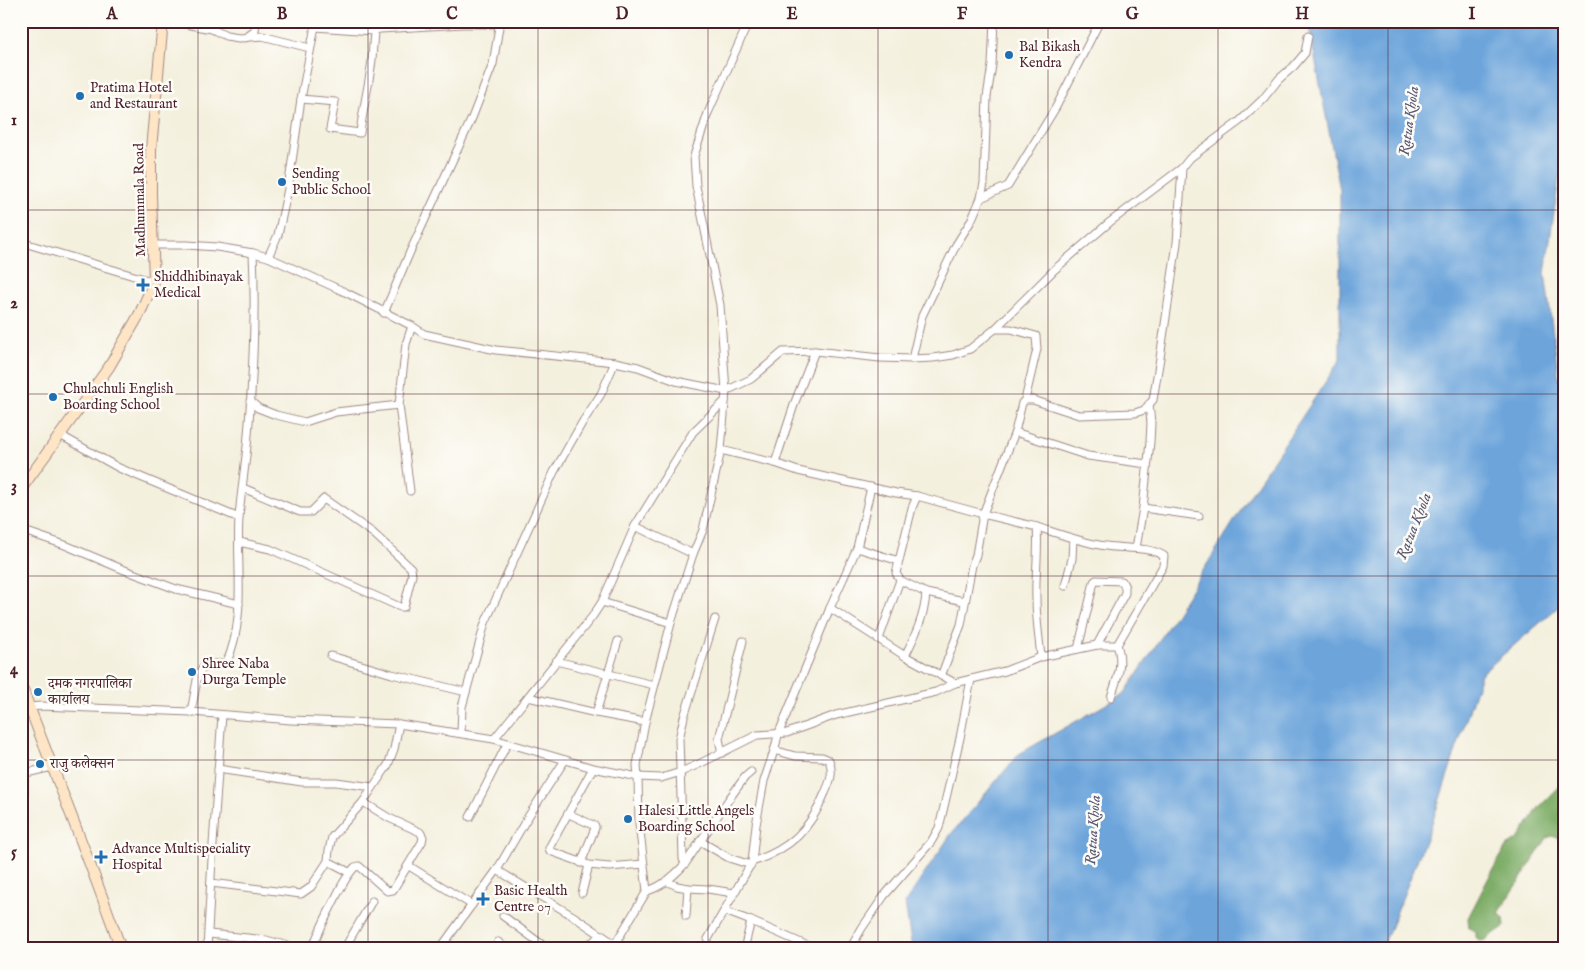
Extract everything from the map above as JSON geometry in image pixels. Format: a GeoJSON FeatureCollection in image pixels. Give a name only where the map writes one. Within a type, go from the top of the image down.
{"type":"FeatureCollection","features":[{"type":"Feature","properties":{"kind":"street"},"geometry":{"type":"LineString","coordinates":[[245,38],[255,31],[256,21]]}},
{"type":"Feature","properties":{"kind":"street"},"geometry":{"type":"LineString","coordinates":[[301,99],[335,102],[330,129],[360,133],[372,59],[373,31],[376,21]]}},
{"type":"Feature","properties":{"kind":"street"},"geometry":{"type":"LineString","coordinates":[[614,946],[646,891],[639,823],[638,777],[645,722],[671,622],[693,554],[703,530],[721,450],[726,391],[720,305],[696,186],[694,156],[708,113],[749,21]]}},
{"type":"Feature","properties":{"kind":"street"},"geometry":{"type":"LineString","coordinates":[[912,359],[922,316],[956,245],[972,221],[982,198],[987,97],[992,65],[994,21]]}},
{"type":"Feature","properties":{"kind":"street"},"geometry":{"type":"LineString","coordinates":[[982,198],[1008,186],[1056,107],[1100,21]]}},
{"type":"Feature","properties":{"kind":"street"},"geometry":{"type":"LineString","coordinates":[[163,22],[176,22],[212,29],[226,36],[245,38],[262,36],[310,48]]}},
{"type":"Feature","properties":{"kind":"street","name":"Madhummala Road"},"geometry":{"type":"LineString","coordinates":[[21,489],[109,367],[139,315],[154,282],[151,195],[152,149],[163,22]]}},
{"type":"Feature","properties":{"kind":"street"},"geometry":{"type":"LineString","coordinates":[[268,258],[278,235],[288,190],[301,99],[316,24],[373,31],[380,29],[500,23],[492,64],[472,118],[384,313]]}},
{"type":"Feature","properties":{"kind":"street"},"geometry":{"type":"LineString","coordinates":[[154,244],[217,247],[253,253],[345,292],[424,334],[496,350],[616,362],[638,367],[676,381],[726,391],[752,379],[783,352],[815,351],[880,358],[933,358],[970,348],[995,329],[1054,270],[1110,222],[1182,168],[1190,158],[1240,121],[1305,53],[1308,36]]}},
{"type":"Feature","properties":{"kind":"street"},"geometry":{"type":"LineString","coordinates":[[1025,400],[1033,400],[1079,415],[1135,413],[1144,410],[1153,400],[1174,262],[1182,168]]}},
{"type":"Feature","properties":{"kind":"street"},"geometry":{"type":"LineString","coordinates":[[21,242],[154,282]]}},
{"type":"Feature","properties":{"kind":"street"},"geometry":{"type":"LineString","coordinates":[[191,712],[198,675],[206,664],[226,664],[233,649],[236,631],[239,604],[239,518],[250,401],[255,301],[253,253]]}},
{"type":"Feature","properties":{"kind":"street"},"geometry":{"type":"LineString","coordinates":[[410,491],[399,404],[406,344],[412,326]]}},
{"type":"Feature","properties":{"kind":"street"},"geometry":{"type":"LineString","coordinates":[[942,676],[961,625],[964,601],[976,555],[983,514],[1015,432],[1037,349],[1036,336],[1011,329],[995,329]]}},
{"type":"Feature","properties":{"kind":"street"},"geometry":{"type":"LineString","coordinates":[[775,463],[795,402],[815,351]]}},
{"type":"Feature","properties":{"kind":"street"},"geometry":{"type":"LineString","coordinates":[[460,733],[462,707],[485,623],[554,472],[601,394],[616,362]]}},
{"type":"Feature","properties":{"kind":"street"},"geometry":{"type":"LineString","coordinates":[[250,401],[258,408],[276,415],[306,422],[336,412],[399,404]]}},
{"type":"Feature","properties":{"kind":"street"},"geometry":{"type":"LineString","coordinates":[[494,739],[592,617],[602,602],[635,526],[693,432],[725,401]]}},
{"type":"Feature","properties":{"kind":"street"},"geometry":{"type":"LineString","coordinates":[[1136,548],[1143,508],[1152,423],[1148,404]]}},
{"type":"Feature","properties":{"kind":"street"},"geometry":{"type":"LineString","coordinates":[[1015,432],[1088,456],[1147,464]]}},
{"type":"Feature","properties":{"kind":"street"},"geometry":{"type":"LineString","coordinates":[[60,435],[118,468],[239,518]]}},
{"type":"Feature","properties":{"kind":"street"},"geometry":{"type":"LineString","coordinates":[[721,450],[775,463],[798,471],[917,496],[1037,527],[1073,539],[1105,546],[1136,548],[1159,553],[1164,556],[1163,566],[1116,644]]}},
{"type":"Feature","properties":{"kind":"street"},"geometry":{"type":"LineString","coordinates":[[708,938],[752,864],[760,797],[778,735],[830,608],[857,548],[871,487]]}},
{"type":"Feature","properties":{"kind":"street"},"geometry":{"type":"LineString","coordinates":[[239,542],[270,549],[400,607],[404,607],[412,575],[411,568],[372,533],[324,499],[311,512],[300,512],[243,488]]}},
{"type":"Feature","properties":{"kind":"street"},"geometry":{"type":"LineString","coordinates":[[917,496],[912,508],[896,573],[900,580],[926,593],[964,601]]}},
{"type":"Feature","properties":{"kind":"street"},"geometry":{"type":"LineString","coordinates":[[1143,508],[1199,516]]}},
{"type":"Feature","properties":{"kind":"street"},"geometry":{"type":"LineString","coordinates":[[635,526],[693,554]]}},
{"type":"Feature","properties":{"kind":"street"},"geometry":{"type":"LineString","coordinates":[[1037,527],[1036,601],[1041,658]]}},
{"type":"Feature","properties":{"kind":"street"},"geometry":{"type":"LineString","coordinates":[[21,530],[65,544],[122,569],[176,589],[239,604]]}},
{"type":"Feature","properties":{"kind":"street"},"geometry":{"type":"LineString","coordinates":[[1065,586],[1072,559],[1073,539]]}},
{"type":"Feature","properties":{"kind":"street"},"geometry":{"type":"LineString","coordinates":[[857,548],[900,561]]}},
{"type":"Feature","properties":{"kind":"street"},"geometry":{"type":"LineString","coordinates":[[878,639],[900,580]]}},
{"type":"Feature","properties":{"kind":"street"},"geometry":{"type":"LineString","coordinates":[[1078,649],[1094,582],[1096,580],[1122,581],[1125,593],[1097,645]]}},
{"type":"Feature","properties":{"kind":"street"},"geometry":{"type":"LineString","coordinates":[[905,656],[914,639],[926,604],[926,593]]}},
{"type":"Feature","properties":{"kind":"street"},"geometry":{"type":"LineString","coordinates":[[602,602],[671,622]]}},
{"type":"Feature","properties":{"kind":"street"},"geometry":{"type":"LineString","coordinates":[[830,608],[905,656],[955,683]]}},
{"type":"Feature","properties":{"kind":"street"},"geometry":{"type":"LineString","coordinates":[[685,864],[683,859],[679,739],[684,717],[715,619]]}},
{"type":"Feature","properties":{"kind":"street"},"geometry":{"type":"LineString","coordinates":[[596,713],[618,641]]}},
{"type":"Feature","properties":{"kind":"street"},"geometry":{"type":"LineString","coordinates":[[722,753],[719,739],[743,641]]}},
{"type":"Feature","properties":{"kind":"street"},"geometry":{"type":"LineString","coordinates":[[30,707],[191,712],[346,723],[399,724],[494,739],[593,768],[638,777],[661,778],[681,772],[757,735],[778,735],[836,715],[936,692],[955,683],[1005,671],[1041,658],[1097,645],[1116,644]]}},
{"type":"Feature","properties":{"kind":"street"},"geometry":{"type":"LineString","coordinates":[[1111,697],[1117,681],[1121,655],[1116,644]]}},
{"type":"Feature","properties":{"kind":"street"},"geometry":{"type":"LineString","coordinates":[[331,656],[392,674],[466,692]]}},
{"type":"Feature","properties":{"kind":"street"},"geometry":{"type":"LineString","coordinates":[[556,661],[654,685]]}},
{"type":"Feature","properties":{"kind":"street"},"geometry":{"type":"LineString","coordinates":[[850,949],[884,896],[931,842],[939,828],[972,679]]}},
{"type":"Feature","properties":{"kind":"street"},"geometry":{"type":"LineString","coordinates":[[21,685],[88,855],[121,949]]}},
{"type":"Feature","properties":{"kind":"street"},"geometry":{"type":"LineString","coordinates":[[528,697],[645,722]]}},
{"type":"Feature","properties":{"kind":"street"},"geometry":{"type":"LineString","coordinates":[[207,949],[222,715]]}},
{"type":"Feature","properties":{"kind":"street"},"geometry":{"type":"LineString","coordinates":[[212,883],[301,894],[311,887],[328,861],[328,850],[332,837],[363,802],[388,765],[394,749],[399,724]]}},
{"type":"Feature","properties":{"kind":"street"},"geometry":{"type":"LineString","coordinates":[[470,817],[507,744]]}},
{"type":"Feature","properties":{"kind":"street"},"geometry":{"type":"LineString","coordinates":[[700,841],[729,858],[752,864],[770,856],[792,841],[808,826],[821,804],[832,777],[829,760],[822,757],[795,756],[774,750]]}},
{"type":"Feature","properties":{"kind":"street"},"geometry":{"type":"LineString","coordinates":[[440,949],[497,870],[526,820],[565,760]]}},
{"type":"Feature","properties":{"kind":"street"},"geometry":{"type":"LineString","coordinates":[[21,813],[24,796],[23,774],[52,767]]}},
{"type":"Feature","properties":{"kind":"street"},"geometry":{"type":"LineString","coordinates":[[593,768],[549,848],[550,851],[589,866],[644,864]]}},
{"type":"Feature","properties":{"kind":"street"},"geometry":{"type":"LineString","coordinates":[[218,769],[302,782],[336,782],[373,787]]}},
{"type":"Feature","properties":{"kind":"street"},"geometry":{"type":"LineString","coordinates":[[646,891],[656,888],[685,864],[729,799],[751,772]]}},
{"type":"Feature","properties":{"kind":"street"},"geometry":{"type":"LineString","coordinates":[[312,949],[321,926],[355,866],[359,866],[388,891],[393,890],[422,842],[423,837],[420,832],[389,818],[363,802]]}},
{"type":"Feature","properties":{"kind":"street"},"geometry":{"type":"LineString","coordinates":[[569,814],[595,826],[581,863]]}},
{"type":"Feature","properties":{"kind":"street"},"geometry":{"type":"LineString","coordinates":[[328,861],[350,872]]}},
{"type":"Feature","properties":{"kind":"street"},"geometry":{"type":"LineString","coordinates":[[409,866],[472,905]]}},
{"type":"Feature","properties":{"kind":"street"},"geometry":{"type":"LineString","coordinates":[[582,893],[589,866]]}},
{"type":"Feature","properties":{"kind":"street"},"geometry":{"type":"LineString","coordinates":[[497,870],[603,935],[614,946],[622,949]]}},
{"type":"Feature","properties":{"kind":"street"},"geometry":{"type":"LineString","coordinates":[[666,881],[688,888],[734,893]]}},
{"type":"Feature","properties":{"kind":"street"},"geometry":{"type":"LineString","coordinates":[[686,916],[688,888]]}},
{"type":"Feature","properties":{"kind":"street"},"geometry":{"type":"LineString","coordinates":[[344,949],[372,901]]}},
{"type":"Feature","properties":{"kind":"street"},"geometry":{"type":"LineString","coordinates":[[725,911],[751,921],[805,947],[815,949]]}},
{"type":"Feature","properties":{"kind":"street"},"geometry":{"type":"LineString","coordinates":[[503,916],[548,949]]}},
{"type":"Feature","properties":{"kind":"street"},"geometry":{"type":"LineString","coordinates":[[744,949],[751,921]]}},
{"type":"Feature","properties":{"kind":"street"},"geometry":{"type":"LineString","coordinates":[[209,934],[266,940],[299,949]]}},
{"type":"Feature","properties":{"kind":"street"},"geometry":{"type":"LineString","coordinates":[[582,949],[603,935]]}},
{"type":"Feature","properties":{"kind":"street"},"geometry":{"type":"LineString","coordinates":[[498,942],[506,949]]}},
{"type":"Feature","properties":{"kind":"green space"},"geometry":{"type":"Polygon","coordinates":[[[1564,782],[1564,840],[1552,836],[1547,838],[1499,913],[1504,918],[1505,926],[1485,940],[1479,941],[1476,937],[1476,932],[1469,928],[1468,918],[1488,879],[1506,847],[1519,838],[1540,806],[1564,782]]]}},
{"type":"Feature","properties":{"kind":"water","name":"Ratua Khola"},"geometry":{"type":"Polygon","coordinates":[[[1308,21],[1564,21],[1564,145],[1545,273],[1564,417],[1564,602],[1481,674],[1431,826],[1382,949],[912,949],[905,903],[951,834],[1019,754],[1124,694],[1251,494],[1340,360],[1340,190],[1308,21]]]}},
{"type":"Feature","properties":{"kind":"place","name":"Bal Bikash Kendra"},"geometry":{"type":"Point","coordinates":[1009,55]}},
{"type":"Feature","properties":{"kind":"place","name":"Pratima Hotel and Restaurant"},"geometry":{"type":"Point","coordinates":[80,96]}},
{"type":"Feature","properties":{"kind":"place","name":"Sending Public School"},"geometry":{"type":"Point","coordinates":[282,182]}},
{"type":"Feature","properties":{"kind":"place","name":"Shiddhibinayak Medical"},"geometry":{"type":"Point","coordinates":[143,285]}},
{"type":"Feature","properties":{"kind":"place","name":"Chulachuli English Boarding School"},"geometry":{"type":"Point","coordinates":[53,397]}},
{"type":"Feature","properties":{"kind":"place","name":"Shree Naba Durga Temple"},"geometry":{"type":"Point","coordinates":[192,672]}},
{"type":"Feature","properties":{"kind":"place","name":"दमक नगरपालिका कार्यालय"},"geometry":{"type":"Point","coordinates":[38,692]}},
{"type":"Feature","properties":{"kind":"place","name":"राजु कलेक्सन"},"geometry":{"type":"Point","coordinates":[40,764]}},
{"type":"Feature","properties":{"kind":"place","name":"Halesi Little Angels Boarding School"},"geometry":{"type":"Point","coordinates":[628,819]}},
{"type":"Feature","properties":{"kind":"place","name":"Advance Multispeciality Hospital"},"geometry":{"type":"Point","coordinates":[101,857]}},
{"type":"Feature","properties":{"kind":"place","name":"Basic Health Centre 07"},"geometry":{"type":"Point","coordinates":[483,899]}}]}
